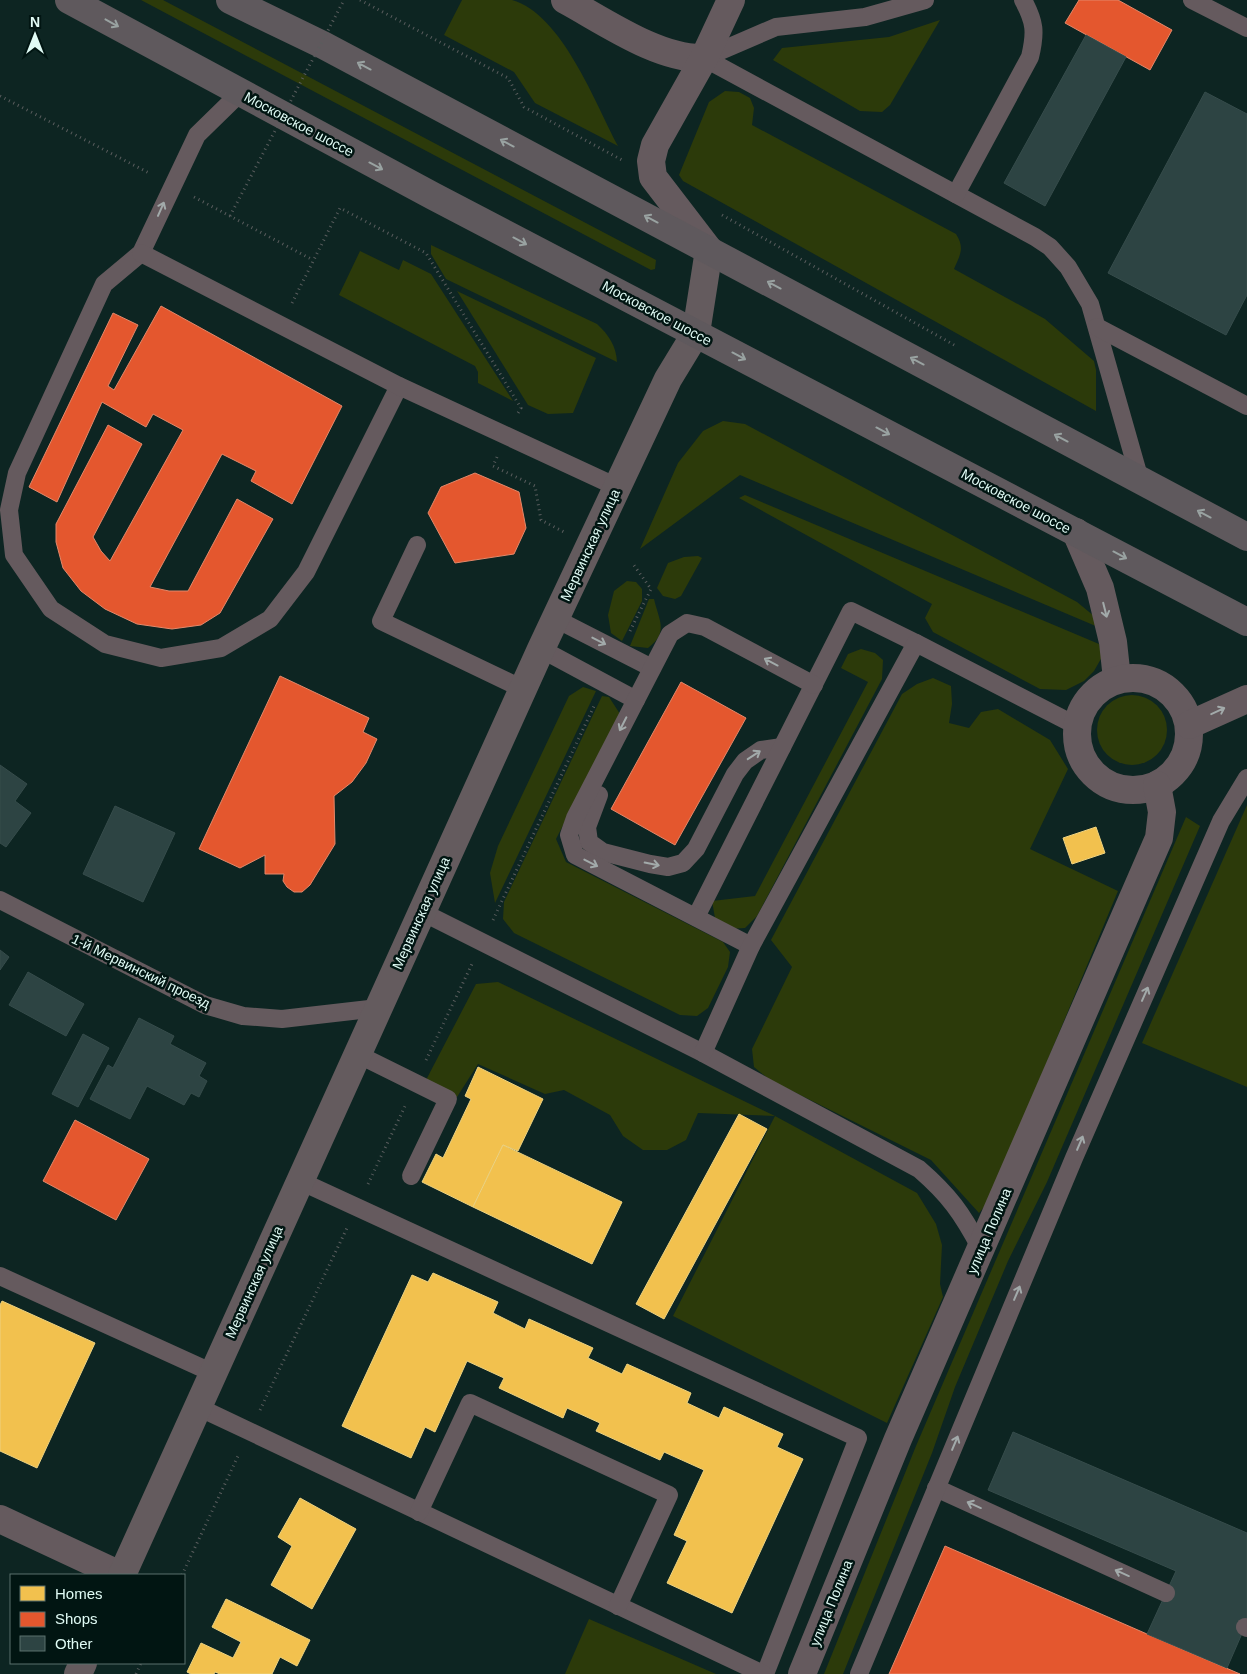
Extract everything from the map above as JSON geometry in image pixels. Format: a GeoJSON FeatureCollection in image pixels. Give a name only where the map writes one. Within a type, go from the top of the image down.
{"type":"FeatureCollection","features":[{"type":"Feature","properties":{"kind":"main road","name":"Московское шоссе"},"geometry":{"type":"LineString","coordinates":[[69,0],[240,93],[696,334],[1247,622]]}},
{"type":"Feature","properties":{"kind":"main road"},"geometry":{"type":"LineString","coordinates":[[230,0],[323,45],[1247,537]]}},
{"type":"Feature","properties":{"kind":"street"},"geometry":{"type":"LineString","coordinates":[[564,0],[658,50],[690,59],[704,58]]}},
{"type":"Feature","properties":{"kind":"street"},"geometry":{"type":"LineString","coordinates":[[709,250],[653,176],[650,161],[655,145],[704,58],[731,0]]}},
{"type":"Feature","properties":{"kind":"street","name":"Мервинская улица"},"geometry":{"type":"LineString","coordinates":[[121,1574],[541,649],[668,379],[696,334],[709,250]]}},
{"type":"Feature","properties":{"kind":"street"},"geometry":{"type":"LineString","coordinates":[[1076,532],[1100,588],[1113,642],[1117,680]]}},
{"type":"Feature","properties":{"kind":"street"},"geometry":{"type":"LineString","coordinates":[[1133,677],[1149,680],[1163,686],[1176,697],[1185,710],[1189,725],[1189,743],[1183,760],[1172,775],[1157,785],[1140,790],[1122,790],[1106,784],[1092,774],[1082,759],[1077,743],[1077,726],[1081,710],[1090,697],[1102,686],[1117,680],[1133,677]]}},
{"type":"Feature","properties":{"kind":"street"},"geometry":{"type":"LineString","coordinates":[[1189,725],[1247,699]]}},
{"type":"Feature","properties":{"kind":"street","name":"улица Полина"},"geometry":{"type":"LineString","coordinates":[[802,1674],[898,1439],[1159,838],[1162,812],[1157,785]]}},
{"type":"Feature","properties":{"kind":"street"},"geometry":{"type":"LineString","coordinates":[[0,1519],[119,1574]]}},
{"type":"Feature","properties":{"kind":"lane"},"geometry":{"type":"LineString","coordinates":[[704,58],[776,27],[865,18],[925,0]]}},
{"type":"Feature","properties":{"kind":"lane"},"geometry":{"type":"LineString","coordinates":[[956,194],[1030,57],[1035,34],[1031,14],[1023,0]]}},
{"type":"Feature","properties":{"kind":"lane"},"geometry":{"type":"LineString","coordinates":[[1192,0],[1247,28]]}},
{"type":"Feature","properties":{"kind":"lane"},"geometry":{"type":"LineString","coordinates":[[704,58],[1035,237],[1050,247],[1068,267],[1090,304],[1140,480]]}},
{"type":"Feature","properties":{"kind":"lane"},"geometry":{"type":"LineString","coordinates":[[240,93],[196,135],[141,253],[104,284],[17,473],[9,510],[14,555],[51,609],[105,644],[161,658],[221,648],[270,619],[306,572],[399,386]]}},
{"type":"Feature","properties":{"kind":"lane"},"geometry":{"type":"LineString","coordinates":[[141,253],[399,386],[617,487]]}},
{"type":"Feature","properties":{"kind":"lane"},"geometry":{"type":"LineString","coordinates":[[1097,327],[1247,406]]}},
{"type":"Feature","properties":{"kind":"lane"},"geometry":{"type":"LineString","coordinates":[[417,545],[381,621],[523,689]]}},
{"type":"Feature","properties":{"kind":"lane"},"geometry":{"type":"LineString","coordinates":[[696,917],[851,611],[1077,726]]}},
{"type":"Feature","properties":{"kind":"lane"},"geometry":{"type":"LineString","coordinates":[[556,619],[652,668]]}},
{"type":"Feature","properties":{"kind":"lane"},"geometry":{"type":"LineString","coordinates":[[752,946],[575,855],[568,835],[574,818],[670,634],[687,623],[705,627],[814,685]]}},
{"type":"Feature","properties":{"kind":"lane"},"geometry":{"type":"LineString","coordinates":[[702,1053],[752,946],[916,643]]}},
{"type":"Feature","properties":{"kind":"lane"},"geometry":{"type":"LineString","coordinates":[[541,649],[636,700]]}},
{"type":"Feature","properties":{"kind":"lane"},"geometry":{"type":"LineString","coordinates":[[613,745],[615,762],[586,827],[589,842],[603,852],[668,867],[683,863],[696,849],[735,774],[745,761],[761,750],[782,747]]}},
{"type":"Feature","properties":{"kind":"lane"},"geometry":{"type":"LineString","coordinates":[[859,1674],[1095,1109],[1220,821],[1247,778]]}},
{"type":"Feature","properties":{"kind":"lane","name":"1-й Мервинский проезд"},"geometry":{"type":"LineString","coordinates":[[0,900],[205,1005],[243,1016],[282,1019],[378,1008]]}},
{"type":"Feature","properties":{"kind":"lane"},"geometry":{"type":"LineString","coordinates":[[422,912],[702,1053],[918,1169],[944,1191],[959,1210],[981,1249]]}},
{"type":"Feature","properties":{"kind":"lane"},"geometry":{"type":"LineString","coordinates":[[357,1054],[448,1099],[411,1176]]}},
{"type":"Feature","properties":{"kind":"lane"},"geometry":{"type":"LineString","coordinates":[[198,1407],[764,1674],[858,1438],[300,1181]]}},
{"type":"Feature","properties":{"kind":"lane"},"geometry":{"type":"LineString","coordinates":[[0,1276],[213,1372]]}},
{"type":"Feature","properties":{"kind":"lane"},"geometry":{"type":"LineString","coordinates":[[419,1512],[470,1403],[669,1495],[618,1606]]}},
{"type":"Feature","properties":{"kind":"lane"},"geometry":{"type":"LineString","coordinates":[[936,1488],[1166,1593]]}},
{"type":"Feature","properties":{"kind":"path"},"geometry":{"type":"LineString","coordinates":[[230,216],[344,0]]}},
{"type":"Feature","properties":{"kind":"path"},"geometry":{"type":"LineString","coordinates":[[360,0],[508,78],[524,107],[653,176]]}},
{"type":"Feature","properties":{"kind":"path"},"geometry":{"type":"LineString","coordinates":[[282,325],[340,208],[426,253]]}},
{"type":"Feature","properties":{"kind":"path"},"geometry":{"type":"LineString","coordinates":[[714,210],[957,346]]}},
{"type":"Feature","properties":{"kind":"green space"},"geometry":{"type":"Polygon","coordinates":[[[141,0],[163,0],[656,260],[655,269],[651,270],[141,0]]]}},
{"type":"Feature","properties":{"kind":"green space"},"geometry":{"type":"Polygon","coordinates":[[[462,0],[512,0],[530,9],[546,23],[575,62],[618,146],[535,103],[514,72],[444,35],[462,0]]]}},
{"type":"Feature","properties":{"kind":"green space"},"geometry":{"type":"Polygon","coordinates":[[[940,20],[890,105],[882,112],[860,111],[773,60],[782,48],[889,37],[940,20]]]}},
{"type":"Feature","properties":{"kind":"green space"},"geometry":{"type":"Polygon","coordinates":[[[725,91],[739,92],[750,98],[754,108],[752,125],[956,234],[961,248],[954,269],[1045,319],[1094,361],[1096,370],[1096,411],[683,181],[679,175],[709,102],[725,91]]]}},
{"type":"Feature","properties":{"kind":"green space"},"geometry":{"type":"Polygon","coordinates":[[[431,245],[597,324],[611,341],[617,362],[446,279],[431,254],[431,245]]]}},
{"type":"Feature","properties":{"kind":"green space"},"geometry":{"type":"Polygon","coordinates":[[[360,251],[399,270],[403,260],[431,274],[513,401],[478,383],[478,372],[475,366],[339,295],[360,251]]]}},
{"type":"Feature","properties":{"kind":"green space"},"geometry":{"type":"Polygon","coordinates":[[[457,291],[596,358],[573,413],[548,414],[528,405],[457,291]]]}},
{"type":"Feature","properties":{"kind":"green space"},"geometry":{"type":"Polygon","coordinates":[[[723,421],[745,424],[1077,602],[1094,616],[1098,627],[740,475],[640,549],[678,463],[703,431],[723,421]]]}},
{"type":"Feature","properties":{"kind":"green space"},"geometry":{"type":"Polygon","coordinates":[[[745,495],[1099,644],[1102,657],[1094,671],[1084,681],[1066,690],[1040,689],[933,632],[925,618],[932,604],[739,498],[745,495]]]}},
{"type":"Feature","properties":{"kind":"green space"},"geometry":{"type":"Polygon","coordinates":[[[698,556],[702,558],[681,596],[675,599],[663,596],[657,588],[668,563],[684,557],[698,556]]]}},
{"type":"Feature","properties":{"kind":"green space"},"geometry":{"type":"Polygon","coordinates":[[[627,581],[636,582],[642,589],[642,601],[622,641],[611,633],[608,615],[614,591],[627,581]]]}},
{"type":"Feature","properties":{"kind":"green space"},"geometry":{"type":"Polygon","coordinates":[[[649,599],[654,599],[660,620],[661,626],[658,637],[648,648],[630,646],[649,599]]]}},
{"type":"Feature","properties":{"kind":"green space"},"geometry":{"type":"Polygon","coordinates":[[[861,649],[875,653],[883,660],[882,679],[757,916],[745,928],[728,929],[715,918],[712,901],[755,896],[868,682],[841,668],[848,654],[861,649]]]}},
{"type":"Feature","properties":{"kind":"green space"},"geometry":{"type":"Polygon","coordinates":[[[933,678],[951,686],[952,704],[949,723],[969,728],[981,712],[998,709],[1050,740],[1068,769],[1030,849],[1118,891],[989,1201],[979,1213],[931,1160],[770,1080],[754,1067],[752,1049],[792,967],[771,940],[902,694],[917,684],[933,678]]]}},
{"type":"Feature","properties":{"kind":"green space"},"geometry":{"type":"Polygon","coordinates":[[[583,687],[596,691],[495,903],[490,873],[498,846],[569,696],[583,687]]]}},
{"type":"Feature","properties":{"kind":"green space"},"geometry":{"type":"Polygon","coordinates":[[[1139,695],[1152,701],[1161,710],[1165,716],[1167,730],[1165,744],[1157,755],[1146,763],[1125,765],[1118,763],[1107,755],[1099,744],[1097,723],[1099,716],[1107,705],[1118,697],[1139,695]]]}},
{"type":"Feature","properties":{"kind":"green space"},"geometry":{"type":"Polygon","coordinates":[[[602,696],[609,697],[620,714],[556,839],[566,862],[723,942],[730,952],[728,967],[708,1008],[697,1016],[680,1015],[514,933],[503,919],[504,902],[602,696]]]}},
{"type":"Feature","properties":{"kind":"green space"},"geometry":{"type":"Polygon","coordinates":[[[1247,805],[1247,1087],[1142,1043],[1247,805]]]}},
{"type":"Feature","properties":{"kind":"green space"},"geometry":{"type":"Polygon","coordinates":[[[1186,817],[1200,826],[1047,1182],[1008,1261],[955,1387],[932,1453],[843,1674],[824,1674],[916,1446],[1186,817]]]}},
{"type":"Feature","properties":{"kind":"green space"},"geometry":{"type":"Polygon","coordinates":[[[498,982],[775,1116],[698,1113],[686,1140],[667,1150],[643,1150],[623,1136],[610,1115],[564,1090],[545,1094],[478,1064],[457,1097],[425,1082],[476,984],[498,982]]]}},
{"type":"Feature","properties":{"kind":"green space"},"geometry":{"type":"Polygon","coordinates":[[[775,1116],[917,1193],[936,1224],[942,1245],[940,1284],[943,1297],[887,1423],[673,1316],[775,1116]]]}},
{"type":"Feature","properties":{"kind":"green space"},"geometry":{"type":"Polygon","coordinates":[[[589,1619],[716,1674],[565,1674],[589,1619]]]}},
{"type":"Feature","properties":{"kind":"building: Homes"},"geometry":{"type":"Polygon","coordinates":[[[1096,827],[1105,853],[1072,864],[1063,838],[1096,827]]]}},
{"type":"Feature","properties":{"kind":"building: Homes"},"geometry":{"type":"Polygon","coordinates":[[[478,1067],[543,1099],[518,1151],[503,1145],[473,1207],[422,1182],[436,1154],[443,1158],[471,1099],[465,1096],[478,1067]]]}},
{"type":"Feature","properties":{"kind":"building: Homes"},"geometry":{"type":"Polygon","coordinates":[[[739,1114],[767,1129],[664,1319],[636,1304],[739,1114]]]}},
{"type":"Feature","properties":{"kind":"building: Homes"},"geometry":{"type":"Polygon","coordinates":[[[503,1145],[622,1202],[592,1264],[473,1207],[503,1145]]]}},
{"type":"Feature","properties":{"kind":"building: Homes"},"geometry":{"type":"Polygon","coordinates":[[[433,1273],[498,1302],[493,1313],[525,1329],[529,1319],[593,1348],[588,1358],[622,1374],[627,1364],[691,1393],[687,1403],[719,1418],[724,1407],[783,1434],[777,1447],[803,1459],[732,1613],[667,1583],[687,1541],[674,1535],[704,1470],[664,1452],[660,1460],[596,1431],[600,1423],[567,1408],[563,1418],[499,1388],[504,1378],[467,1361],[435,1432],[425,1427],[411,1458],[342,1426],[412,1275],[428,1282],[433,1273]]]}},
{"type":"Feature","properties":{"kind":"building: Homes"},"geometry":{"type":"Polygon","coordinates":[[[2,1301],[95,1343],[37,1468],[0,1451],[0,1305],[2,1301]]]}},
{"type":"Feature","properties":{"kind":"building: Homes"},"geometry":{"type":"Polygon","coordinates":[[[300,1498],[356,1529],[312,1609],[271,1585],[292,1546],[278,1537],[300,1498]]]}},
{"type":"Feature","properties":{"kind":"building: Homes"},"geometry":{"type":"Polygon","coordinates":[[[226,1599],[310,1640],[297,1666],[280,1657],[272,1674],[220,1674],[215,1672],[214,1674],[191,1674],[187,1672],[201,1643],[233,1658],[241,1642],[212,1627],[226,1599]]]}},
{"type":"Feature","properties":{"kind":"building: Shops"},"geometry":{"type":"Polygon","coordinates":[[[1079,0],[1118,0],[1172,30],[1150,70],[1065,23],[1079,0]]]}},
{"type":"Feature","properties":{"kind":"building: Shops"},"geometry":{"type":"Polygon","coordinates":[[[161,306],[342,406],[292,504],[251,481],[256,471],[222,454],[150,587],[169,591],[188,591],[237,499],[273,519],[220,613],[201,625],[172,629],[137,624],[105,609],[81,591],[63,568],[56,542],[56,524],[108,425],[142,444],[93,537],[101,551],[110,561],[183,430],[153,414],[146,427],[102,402],[57,502],[29,487],[113,313],[138,325],[108,386],[114,390],[161,306]]]}},
{"type":"Feature","properties":{"kind":"building: Shops"},"geometry":{"type":"Polygon","coordinates":[[[475,473],[519,492],[526,528],[514,554],[455,563],[428,513],[441,487],[475,473]]]}},
{"type":"Feature","properties":{"kind":"building: Shops"},"geometry":{"type":"Polygon","coordinates":[[[280,676],[369,718],[363,732],[377,739],[366,763],[352,782],[334,796],[335,844],[310,885],[302,892],[294,892],[287,887],[283,881],[284,874],[265,874],[265,855],[240,868],[199,849],[280,676]]]}},
{"type":"Feature","properties":{"kind":"building: Shops"},"geometry":{"type":"Polygon","coordinates":[[[681,682],[746,718],[675,845],[611,809],[681,682]]]}},
{"type":"Feature","properties":{"kind":"building: Shops"},"geometry":{"type":"Polygon","coordinates":[[[75,1120],[149,1159],[116,1220],[43,1181],[75,1120]]]}},
{"type":"Feature","properties":{"kind":"building: Shops"},"geometry":{"type":"Polygon","coordinates":[[[945,1546],[1147,1634],[1240,1674],[889,1674],[945,1546]]]}},
{"type":"Feature","properties":{"kind":"building: Other"},"geometry":{"type":"Polygon","coordinates":[[[1086,35],[1126,57],[1045,206],[1004,183],[1086,35]]]}},
{"type":"Feature","properties":{"kind":"building: Other"},"geometry":{"type":"Polygon","coordinates":[[[1205,92],[1247,114],[1247,295],[1226,335],[1108,273],[1205,92]]]}},
{"type":"Feature","properties":{"kind":"building: Other"},"geometry":{"type":"Polygon","coordinates":[[[0,765],[27,784],[15,801],[31,813],[6,847],[0,843],[0,765]]]}},
{"type":"Feature","properties":{"kind":"building: Other"},"geometry":{"type":"Polygon","coordinates":[[[115,806],[175,833],[143,902],[83,874],[115,806]]]}},
{"type":"Feature","properties":{"kind":"building: Other"},"geometry":{"type":"Polygon","coordinates":[[[0,950],[9,957],[0,970],[0,950]]]}},
{"type":"Feature","properties":{"kind":"building: Other"},"geometry":{"type":"Polygon","coordinates":[[[28,972],[84,1004],[66,1036],[9,1005],[28,972]]]}},
{"type":"Feature","properties":{"kind":"building: Other"},"geometry":{"type":"Polygon","coordinates":[[[139,1018],[174,1036],[170,1044],[206,1063],[199,1076],[207,1081],[199,1097],[191,1093],[184,1105],[147,1086],[130,1119],[90,1099],[108,1065],[113,1068],[139,1018]]]}},
{"type":"Feature","properties":{"kind":"building: Other"},"geometry":{"type":"Polygon","coordinates":[[[83,1034],[109,1048],[78,1107],[52,1094],[83,1034]]]}},
{"type":"Feature","properties":{"kind":"building: Other"},"geometry":{"type":"Polygon","coordinates":[[[1013,1432],[1247,1533],[1247,1622],[1227,1668],[1147,1634],[1176,1571],[988,1490],[1013,1432]]]}}]}
